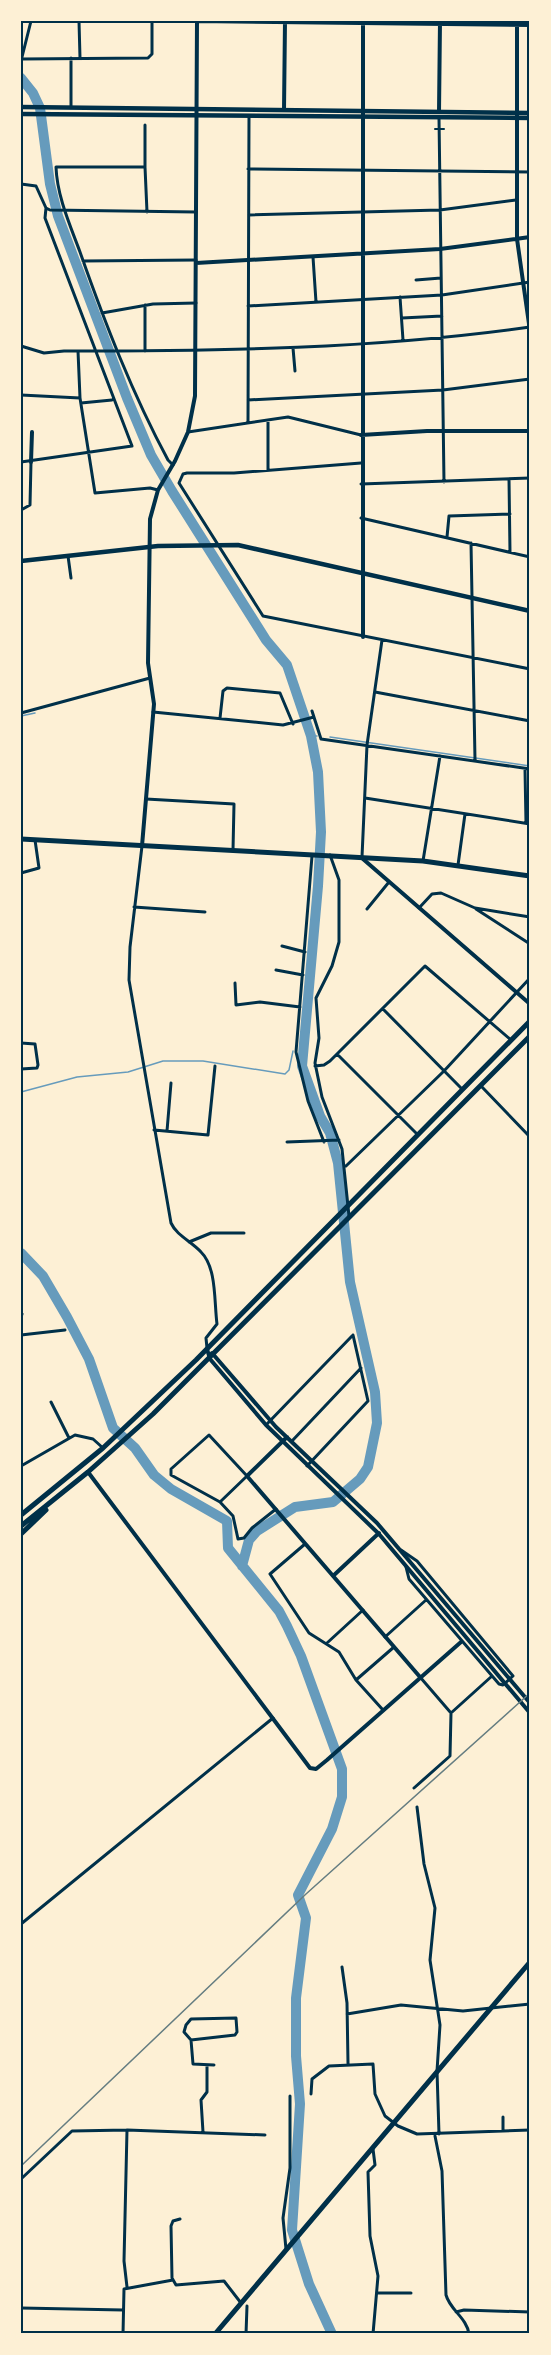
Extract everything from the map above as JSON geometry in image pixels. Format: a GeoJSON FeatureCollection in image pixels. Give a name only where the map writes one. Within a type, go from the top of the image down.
{"type":"FeatureCollection","features":[{"type":"Feature","properties":{"kind":"main road"},"geometry":{"type":"LineString","coordinates":[[24,107],[517,115],[530,113]]}},
{"type":"Feature","properties":{"kind":"main road"},"geometry":{"type":"LineString","coordinates":[[21,114],[249,116],[362,113]]}},
{"type":"Feature","properties":{"kind":"main road"},"geometry":{"type":"LineString","coordinates":[[517,115],[530,118]]}},
{"type":"Feature","properties":{"kind":"main road"},"geometry":{"type":"LineString","coordinates":[[21,561],[149,546],[215,543],[254,547],[530,611]]}},
{"type":"Feature","properties":{"kind":"main road"},"geometry":{"type":"LineString","coordinates":[[21,839],[423,861],[530,876]]}},
{"type":"Feature","properties":{"kind":"main road"},"geometry":{"type":"LineString","coordinates":[[21,1515],[103,1448],[207,1348],[530,1021]]}},
{"type":"Feature","properties":{"kind":"main road"},"geometry":{"type":"LineString","coordinates":[[21,1526],[53,1502],[129,1436],[212,1356],[530,1036]]}},
{"type":"Feature","properties":{"kind":"main road"},"geometry":{"type":"LineString","coordinates":[[21,1534],[53,1502]]}},
{"type":"Feature","properties":{"kind":"main road"},"geometry":{"type":"LineString","coordinates":[[215,2334],[244,2304],[372,2147],[530,1962]]}},
{"type":"Feature","properties":{"kind":"street"},"geometry":{"type":"LineString","coordinates":[[31,21],[21,60],[151,57],[152,21]]}},
{"type":"Feature","properties":{"kind":"street"},"geometry":{"type":"LineString","coordinates":[[79,21],[80,58]]}},
{"type":"Feature","properties":{"kind":"street"},"geometry":{"type":"LineString","coordinates":[[530,25],[440,22],[197,21],[195,396],[188,432],[173,465],[158,490],[150,519],[150,678],[153,712],[129,980],[171,1223],[178,1233],[204,1255],[211,1269],[217,1324],[206,1338],[207,1348],[266,1425],[347,1500],[530,1703]]}},
{"type":"Feature","properties":{"kind":"street"},"geometry":{"type":"LineString","coordinates":[[284,110],[285,22]]}},
{"type":"Feature","properties":{"kind":"street"},"geometry":{"type":"LineString","coordinates":[[363,22],[361,170],[363,637]]}},
{"type":"Feature","properties":{"kind":"street"},"geometry":{"type":"LineString","coordinates":[[440,22],[440,249],[444,482]]}},
{"type":"Feature","properties":{"kind":"street"},"geometry":{"type":"LineString","coordinates":[[21,346],[44,354],[78,351],[119,353],[250,350],[442,339],[530,328],[517,239],[517,23]]}},
{"type":"Feature","properties":{"kind":"street"},"geometry":{"type":"LineString","coordinates":[[71,58],[71,107]]}},
{"type":"Feature","properties":{"kind":"street"},"geometry":{"type":"LineString","coordinates":[[248,423],[249,116]]}},
{"type":"Feature","properties":{"kind":"street"},"geometry":{"type":"LineString","coordinates":[[145,125],[147,212]]}},
{"type":"Feature","properties":{"kind":"street"},"geometry":{"type":"LineString","coordinates":[[435,129],[444,129]]}},
{"type":"Feature","properties":{"kind":"street"},"geometry":{"type":"LineString","coordinates":[[145,167],[56,167],[64,211],[102,314],[143,414],[173,465]]}},
{"type":"Feature","properties":{"kind":"street"},"geometry":{"type":"LineString","coordinates":[[248,169],[530,172]]}},
{"type":"Feature","properties":{"kind":"street"},"geometry":{"type":"LineString","coordinates":[[21,184],[36,186],[48,209],[45,218],[112,400],[132,446],[21,462]]}},
{"type":"Feature","properties":{"kind":"street"},"geometry":{"type":"LineString","coordinates":[[248,215],[440,210],[516,200]]}},
{"type":"Feature","properties":{"kind":"street"},"geometry":{"type":"LineString","coordinates":[[48,209],[196,212]]}},
{"type":"Feature","properties":{"kind":"street"},"geometry":{"type":"LineString","coordinates":[[83,261],[196,261],[313,257],[440,249],[530,237]]}},
{"type":"Feature","properties":{"kind":"street"},"geometry":{"type":"LineString","coordinates":[[313,257],[316,302]]}},
{"type":"Feature","properties":{"kind":"street"},"geometry":{"type":"LineString","coordinates":[[416,280],[441,278]]}},
{"type":"Feature","properties":{"kind":"street"},"geometry":{"type":"LineString","coordinates":[[248,306],[442,295],[530,282]]}},
{"type":"Feature","properties":{"kind":"street"},"geometry":{"type":"LineString","coordinates":[[400,297],[403,341]]}},
{"type":"Feature","properties":{"kind":"street"},"geometry":{"type":"LineString","coordinates":[[102,314],[145,305],[196,303]]}},
{"type":"Feature","properties":{"kind":"street"},"geometry":{"type":"LineString","coordinates":[[145,305],[145,351]]}},
{"type":"Feature","properties":{"kind":"street"},"geometry":{"type":"LineString","coordinates":[[402,318],[442,316]]}},
{"type":"Feature","properties":{"kind":"street"},"geometry":{"type":"LineString","coordinates":[[293,348],[295,371]]}},
{"type":"Feature","properties":{"kind":"street"},"geometry":{"type":"LineString","coordinates":[[78,351],[80,398],[95,493],[150,488],[158,490]]}},
{"type":"Feature","properties":{"kind":"street"},"geometry":{"type":"LineString","coordinates":[[248,400],[443,390],[530,379]]}},
{"type":"Feature","properties":{"kind":"street"},"geometry":{"type":"LineString","coordinates":[[21,395],[80,398]]}},
{"type":"Feature","properties":{"kind":"street"},"geometry":{"type":"LineString","coordinates":[[81,403],[112,400]]}},
{"type":"Feature","properties":{"kind":"street"},"geometry":{"type":"LineString","coordinates":[[188,432],[197,433],[268,420],[299,419],[361,435],[442,431],[530,431]]}},
{"type":"Feature","properties":{"kind":"street"},"geometry":{"type":"LineString","coordinates":[[268,420],[268,470]]}},
{"type":"Feature","properties":{"kind":"street"},"geometry":{"type":"LineString","coordinates":[[21,510],[30,505],[32,432]]}},
{"type":"Feature","properties":{"kind":"street"},"geometry":{"type":"LineString","coordinates":[[361,463],[183,474],[179,481],[180,488],[263,616],[530,669]]}},
{"type":"Feature","properties":{"kind":"street"},"geometry":{"type":"LineString","coordinates":[[361,484],[530,478]]}},
{"type":"Feature","properties":{"kind":"street"},"geometry":{"type":"LineString","coordinates":[[509,479],[510,552]]}},
{"type":"Feature","properties":{"kind":"street"},"geometry":{"type":"LineString","coordinates":[[447,537],[449,516],[510,514]]}},
{"type":"Feature","properties":{"kind":"street"},"geometry":{"type":"LineString","coordinates":[[361,518],[530,557]]}},
{"type":"Feature","properties":{"kind":"street"},"geometry":{"type":"LineString","coordinates":[[471,543],[475,760]]}},
{"type":"Feature","properties":{"kind":"street"},"geometry":{"type":"LineString","coordinates":[[68,554],[71,578]]}},
{"type":"Feature","properties":{"kind":"street"},"geometry":{"type":"LineString","coordinates":[[382,640],[367,745],[362,857],[530,1004]]}},
{"type":"Feature","properties":{"kind":"street"},"geometry":{"type":"LineString","coordinates":[[21,713],[150,678]]}},
{"type":"Feature","properties":{"kind":"street"},"geometry":{"type":"LineString","coordinates":[[220,717],[223,691],[227,688],[280,693],[293,724]]}},
{"type":"Feature","properties":{"kind":"street"},"geometry":{"type":"LineString","coordinates":[[375,692],[530,722]]}},
{"type":"Feature","properties":{"kind":"street"},"geometry":{"type":"LineString","coordinates":[[312,711],[321,739],[528,769],[528,824],[365,798]]}},
{"type":"Feature","properties":{"kind":"street"},"geometry":{"type":"LineString","coordinates":[[153,712],[293,724],[313,718]]}},
{"type":"Feature","properties":{"kind":"street"},"geometry":{"type":"LineString","coordinates":[[423,861],[440,755]]}},
{"type":"Feature","properties":{"kind":"street"},"geometry":{"type":"LineString","coordinates":[[146,799],[234,804],[233,850]]}},
{"type":"Feature","properties":{"kind":"street"},"geometry":{"type":"LineString","coordinates":[[458,865],[465,814]]}},
{"type":"Feature","properties":{"kind":"street"},"geometry":{"type":"LineString","coordinates":[[21,873],[39,868],[35,840]]}},
{"type":"Feature","properties":{"kind":"street"},"geometry":{"type":"LineString","coordinates":[[313,854],[297,1058],[308,1101],[325,1142]]}},
{"type":"Feature","properties":{"kind":"street"},"geometry":{"type":"LineString","coordinates":[[328,855],[339,880],[339,942],[332,966],[316,998],[319,1032],[315,1066],[325,1106],[339,1140],[346,1166],[347,1220]]}},
{"type":"Feature","properties":{"kind":"street"},"geometry":{"type":"LineString","coordinates":[[367,909],[389,882]]}},
{"type":"Feature","properties":{"kind":"street"},"geometry":{"type":"LineString","coordinates":[[419,908],[432,894],[441,893],[475,908],[530,944]]}},
{"type":"Feature","properties":{"kind":"street"},"geometry":{"type":"LineString","coordinates":[[134,907],[205,912]]}},
{"type":"Feature","properties":{"kind":"street"},"geometry":{"type":"LineString","coordinates":[[475,908],[530,917]]}},
{"type":"Feature","properties":{"kind":"street"},"geometry":{"type":"LineString","coordinates":[[282,945],[305,952]]}},
{"type":"Feature","properties":{"kind":"street"},"geometry":{"type":"LineString","coordinates":[[315,1066],[324,1065],[337,1054],[425,966],[511,1040]]}},
{"type":"Feature","properties":{"kind":"street"},"geometry":{"type":"LineString","coordinates":[[276,970],[303,975]]}},
{"type":"Feature","properties":{"kind":"street"},"geometry":{"type":"LineString","coordinates":[[346,1166],[444,1071],[530,978]]}},
{"type":"Feature","properties":{"kind":"street"},"geometry":{"type":"LineString","coordinates":[[235,983],[236,1005],[260,1002],[300,1007]]}},
{"type":"Feature","properties":{"kind":"street"},"geometry":{"type":"LineString","coordinates":[[383,1009],[463,1090]]}},
{"type":"Feature","properties":{"kind":"street"},"geometry":{"type":"LineString","coordinates":[[21,1043],[35,1044],[38,1065],[37,1068],[21,1069]]}},
{"type":"Feature","properties":{"kind":"street"},"geometry":{"type":"LineString","coordinates":[[337,1054],[417,1134]]}},
{"type":"Feature","properties":{"kind":"street"},"geometry":{"type":"LineString","coordinates":[[154,1130],[208,1135],[215,1066]]}},
{"type":"Feature","properties":{"kind":"street"},"geometry":{"type":"LineString","coordinates":[[167,1131],[171,1083]]}},
{"type":"Feature","properties":{"kind":"street"},"geometry":{"type":"LineString","coordinates":[[481,1086],[530,1137]]}},
{"type":"Feature","properties":{"kind":"street"},"geometry":{"type":"LineString","coordinates":[[287,1142],[339,1140]]}},
{"type":"Feature","properties":{"kind":"street"},"geometry":{"type":"LineString","coordinates":[[189,1242],[211,1233],[244,1233]]}},
{"type":"Feature","properties":{"kind":"street"},"geometry":{"type":"LineString","coordinates":[[21,1335],[65,1330]]}},
{"type":"Feature","properties":{"kind":"street"},"geometry":{"type":"LineString","coordinates":[[266,1425],[353,1335],[368,1401],[308,1466]]}},
{"type":"Feature","properties":{"kind":"street"},"geometry":{"type":"LineString","coordinates":[[212,1356],[287,1437],[384,1529],[530,1713]]}},
{"type":"Feature","properties":{"kind":"street"},"geometry":{"type":"LineString","coordinates":[[292,1442],[361,1368]]}},
{"type":"Feature","properties":{"kind":"street"},"geometry":{"type":"LineString","coordinates":[[51,1402],[69,1438]]}},
{"type":"Feature","properties":{"kind":"street"},"geometry":{"type":"LineString","coordinates":[[21,1466],[77,1435],[87,1436],[103,1448]]}},
{"type":"Feature","properties":{"kind":"street"},"geometry":{"type":"LineString","coordinates":[[276,1510],[240,1539],[237,1537],[233,1516],[220,1502],[180,1482],[171,1475],[170,1471],[210,1435],[247,1476],[452,1713],[450,1756],[414,1788]]}},
{"type":"Feature","properties":{"kind":"street"},"geometry":{"type":"LineString","coordinates":[[220,1502],[287,1437]]}},
{"type":"Feature","properties":{"kind":"street"},"geometry":{"type":"LineString","coordinates":[[88,1472],[310,1768],[316,1769],[327,1760],[461,1642]]}},
{"type":"Feature","properties":{"kind":"street"},"geometry":{"type":"LineString","coordinates":[[333,1576],[384,1529]]}},
{"type":"Feature","properties":{"kind":"street"},"geometry":{"type":"LineString","coordinates":[[305,1544],[270,1574],[309,1633],[339,1652],[356,1680],[383,1710]]}},
{"type":"Feature","properties":{"kind":"street"},"geometry":{"type":"LineString","coordinates":[[401,1550],[417,1560],[513,1675],[501,1685],[492,1676],[426,1600],[408,1576],[406,1567]]}},
{"type":"Feature","properties":{"kind":"street"},"geometry":{"type":"LineString","coordinates":[[386,1637],[426,1600]]}},
{"type":"Feature","properties":{"kind":"street"},"geometry":{"type":"LineString","coordinates":[[327,1643],[363,1610]]}},
{"type":"Feature","properties":{"kind":"street"},"geometry":{"type":"LineString","coordinates":[[356,1680],[394,1647]]}},
{"type":"Feature","properties":{"kind":"street"},"geometry":{"type":"LineString","coordinates":[[452,1713],[492,1676]]}},
{"type":"Feature","properties":{"kind":"street"},"geometry":{"type":"LineString","coordinates":[[21,1924],[273,1718]]}},
{"type":"Feature","properties":{"kind":"street"},"geometry":{"type":"LineString","coordinates":[[417,1807],[424,1864],[435,1908],[430,1960],[441,2032],[437,2072],[437,2135],[442,2179],[446,2295],[467,2325],[469,2334]]}},
{"type":"Feature","properties":{"kind":"street"},"geometry":{"type":"LineString","coordinates":[[342,1967],[347,2014],[348,2064]]}},
{"type":"Feature","properties":{"kind":"street"},"geometry":{"type":"LineString","coordinates":[[347,2014],[401,2005],[450,2011],[530,2004]]}},
{"type":"Feature","properties":{"kind":"street"},"geometry":{"type":"LineString","coordinates":[[191,2040],[235,2035],[237,2019],[233,2017],[191,2019],[186,2025],[184,2032],[191,2040],[192,2063],[214,2065]]}},
{"type":"Feature","properties":{"kind":"street"},"geometry":{"type":"LineString","coordinates":[[312,2094],[312,2079],[329,2066],[373,2064],[375,2094],[385,2116],[417,2134],[530,2130]]}},
{"type":"Feature","properties":{"kind":"street"},"geometry":{"type":"LineString","coordinates":[[203,2132],[201,2100],[207,2092],[207,2065]]}},
{"type":"Feature","properties":{"kind":"street"},"geometry":{"type":"LineString","coordinates":[[288,2249],[283,2217],[290,2168],[290,2096]]}},
{"type":"Feature","properties":{"kind":"street"},"geometry":{"type":"LineString","coordinates":[[503,2118],[503,2130]]}},
{"type":"Feature","properties":{"kind":"street"},"geometry":{"type":"LineString","coordinates":[[127,2130],[124,2261],[127,2287]]}},
{"type":"Feature","properties":{"kind":"street"},"geometry":{"type":"LineString","coordinates":[[21,2179],[72,2131],[127,2130],[265,2135]]}},
{"type":"Feature","properties":{"kind":"street"},"geometry":{"type":"LineString","coordinates":[[372,2147],[375,2165],[368,2172],[370,2236],[377,2268],[378,2293],[374,2310],[373,2334]]}},
{"type":"Feature","properties":{"kind":"street"},"geometry":{"type":"LineString","coordinates":[[180,2219],[173,2221],[171,2226],[173,2280],[178,2286],[224,2281],[244,2304],[246,2334]]}},
{"type":"Feature","properties":{"kind":"street"},"geometry":{"type":"LineString","coordinates":[[123,2334],[123,2290],[127,2287],[173,2280]]}},
{"type":"Feature","properties":{"kind":"street"},"geometry":{"type":"LineString","coordinates":[[378,2293],[411,2293]]}},
{"type":"Feature","properties":{"kind":"street"},"geometry":{"type":"LineString","coordinates":[[21,2308],[123,2310]]}},
{"type":"Feature","properties":{"kind":"street"},"geometry":{"type":"LineString","coordinates":[[456,2312],[464,2310],[530,2312]]}},
{"type":"Feature","properties":{"kind":"waterway"},"geometry":{"type":"LineString","coordinates":[[21,78],[33,93],[40,108],[50,184],[58,216],[151,455],[266,640],[287,665],[311,736],[318,772],[321,832],[302,1066],[320,1116],[330,1133],[338,1163],[350,1282],[375,1392],[377,1423],[368,1467],[360,1479],[333,1502],[295,1507],[257,1531],[249,1540],[242,1566]]}},
{"type":"Feature","properties":{"kind":"waterway"},"geometry":{"type":"LineString","coordinates":[[21,716],[35,713]]}},
{"type":"Feature","properties":{"kind":"waterway"},"geometry":{"type":"LineString","coordinates":[[311,736],[317,736]]}},
{"type":"Feature","properties":{"kind":"waterway"},"geometry":{"type":"LineString","coordinates":[[330,737],[530,766]]}},
{"type":"Feature","properties":{"kind":"waterway"},"geometry":{"type":"LineString","coordinates":[[21,1092],[77,1077],[128,1072],[163,1061],[203,1061],[285,1074],[289,1070],[293,1051]]}},
{"type":"Feature","properties":{"kind":"waterway"},"geometry":{"type":"LineString","coordinates":[[21,1253],[43,1276],[67,1317],[89,1359],[113,1428],[135,1448],[154,1475],[171,1489],[227,1521],[228,1548],[279,1611],[287,1626],[301,1656],[342,1769],[342,1797],[332,1829],[298,1895],[306,1918],[296,1998],[296,2056],[300,2104],[292,2230],[309,2284],[332,2334]]}},
{"type":"Feature","properties":{"kind":"railway"},"geometry":{"type":"LineString","coordinates":[[21,2166],[306,1894],[530,1693]]}}]}
